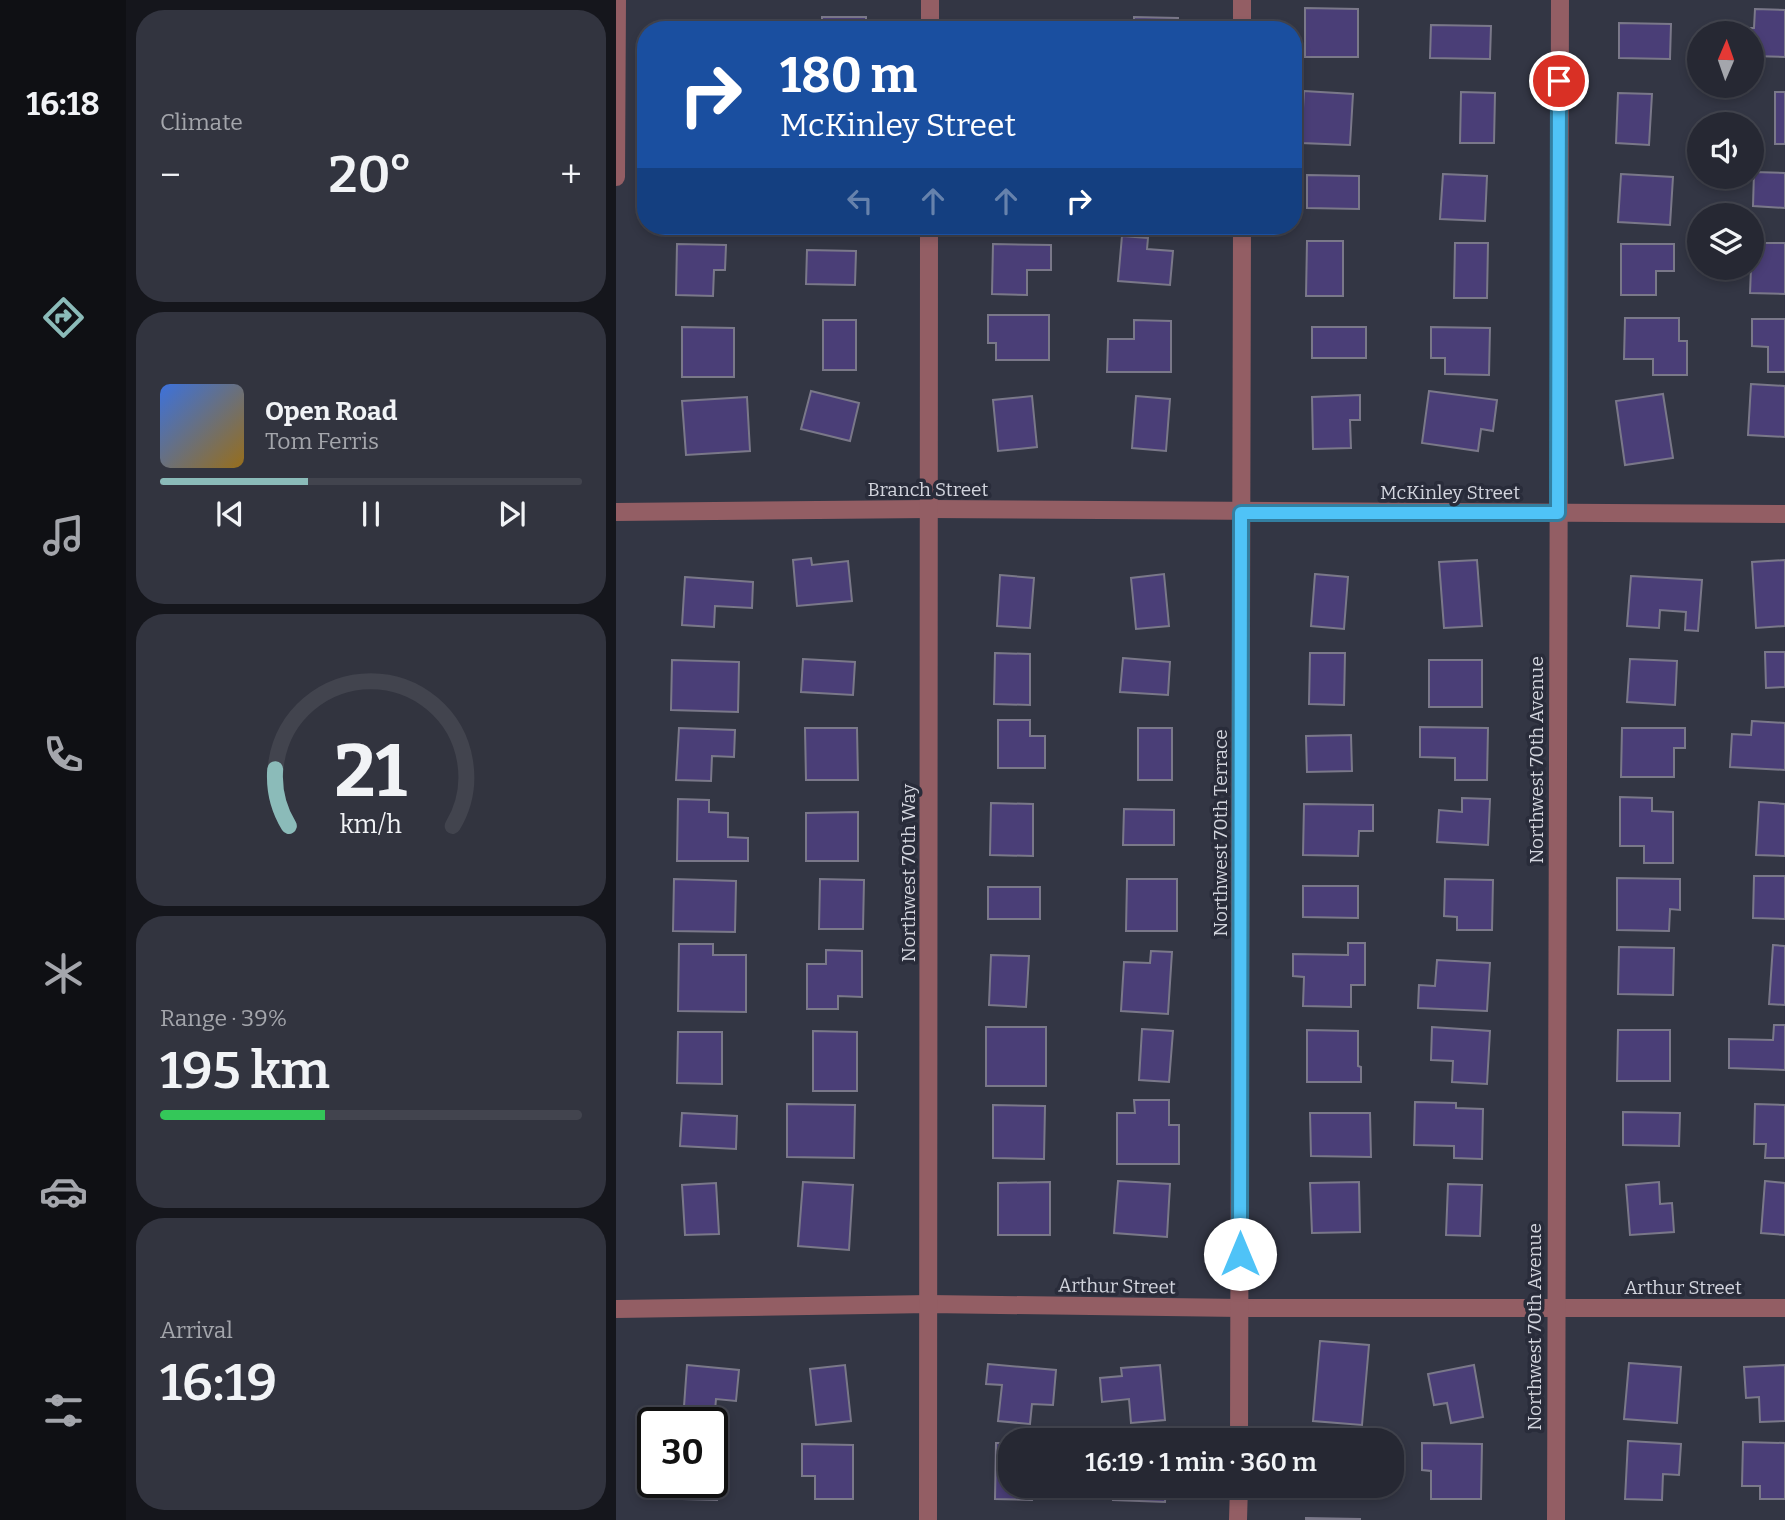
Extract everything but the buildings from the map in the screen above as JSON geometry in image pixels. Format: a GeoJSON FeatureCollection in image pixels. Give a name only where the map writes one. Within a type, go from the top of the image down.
{"type":"FeatureCollection","features":[{"type":"Feature","properties":{"kind":"street"},"geometry":{"type":"LineString","coordinates":[[616,177],[617,0]]}},
{"type":"Feature","properties":{"kind":"street"},"geometry":{"type":"LineString","coordinates":[[930,0],[930,21]]}},
{"type":"Feature","properties":{"kind":"street"},"geometry":{"type":"LineString","coordinates":[[1242,0],[1242,21]]}},
{"type":"Feature","properties":{"kind":"street","name":"Northwest 70th Avenue"},"geometry":{"type":"LineString","coordinates":[[1556,1520],[1560,0]]}},
{"type":"Feature","properties":{"kind":"street","name":"Northwest 70th Way"},"geometry":{"type":"LineString","coordinates":[[928,1520],[929,235]]}},
{"type":"Feature","properties":{"kind":"street","name":"Northwest 70th Terrace"},"geometry":{"type":"LineString","coordinates":[[1239,1428],[1242,235]]}},
{"type":"Feature","properties":{"kind":"street","name":"Branch Street"},"geometry":{"type":"LineString","coordinates":[[616,512],[929,509],[1241,513]]}},
{"type":"Feature","properties":{"kind":"street","name":"McKinley Street"},"geometry":{"type":"LineString","coordinates":[[1241,513],[1785,514]]}},
{"type":"Feature","properties":{"kind":"street","name":"Arthur Street"},"geometry":{"type":"LineString","coordinates":[[616,1309],[929,1304],[1240,1308],[1785,1308]]}},
{"type":"Feature","properties":{"kind":"street"},"geometry":{"type":"LineString","coordinates":[[1238,1498],[1238,1520]]}},
{"type":"Feature","properties":{"kind":"route"},"geometry":{"type":"LineString","coordinates":[[1240,1254],[1241,513],[1558,513],[1559,81]]}}]}
